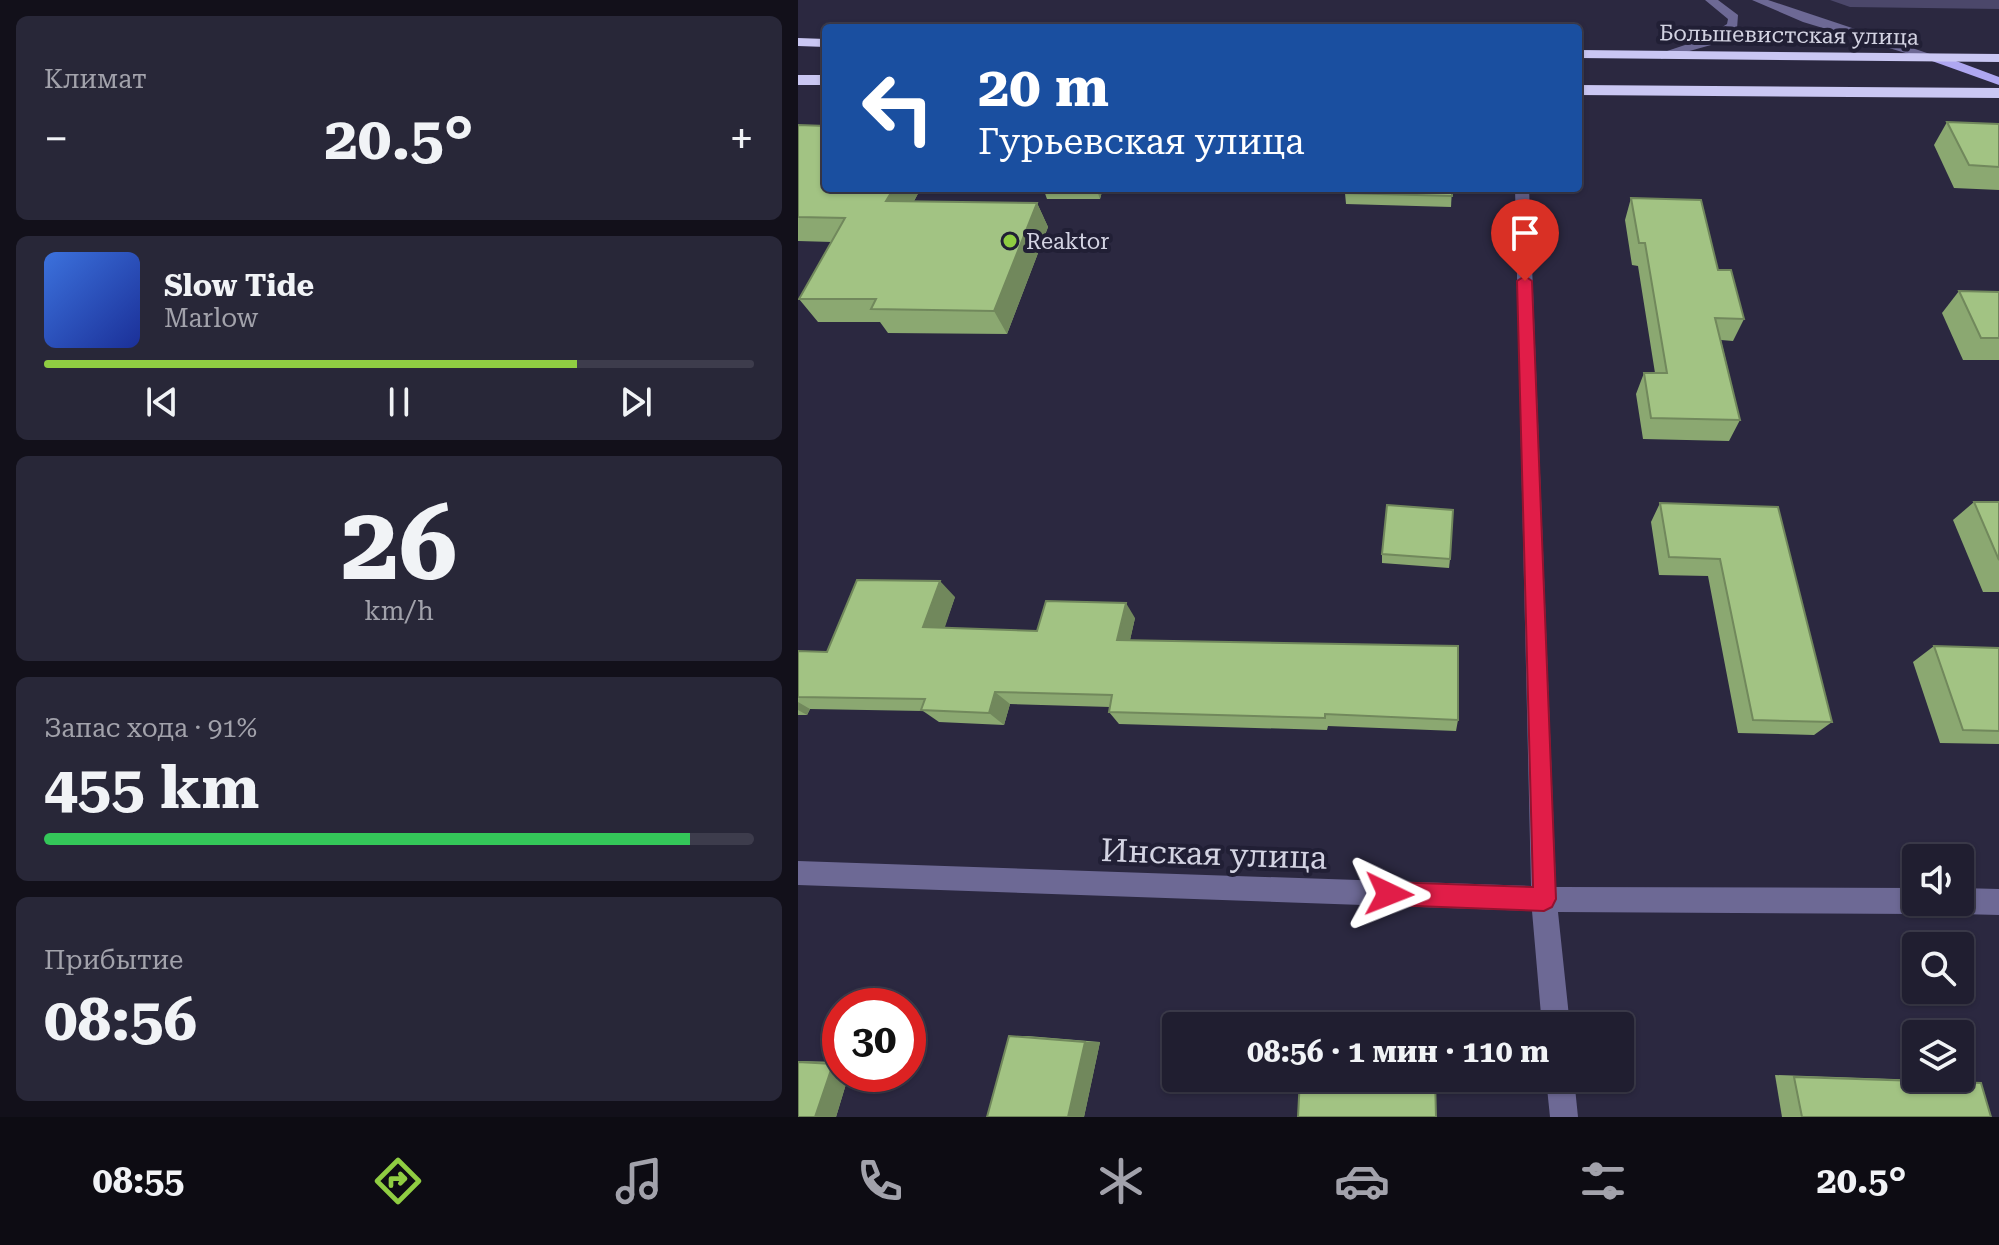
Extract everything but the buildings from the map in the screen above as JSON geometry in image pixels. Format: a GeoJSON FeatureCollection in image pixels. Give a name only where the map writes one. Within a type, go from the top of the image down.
{"type":"FeatureCollection","features":[{"type":"Feature","properties":{"kind":"highway"},"geometry":{"type":"LineString","coordinates":[[798,42],[822,43]]}},
{"type":"Feature","properties":{"kind":"highway","name":"Большевистская улица"},"geometry":{"type":"LineString","coordinates":[[1582,54],[1999,58]]}},
{"type":"Feature","properties":{"kind":"highway"},"geometry":{"type":"LineString","coordinates":[[798,80],[822,80]]}},
{"type":"Feature","properties":{"kind":"highway"},"geometry":{"type":"LineString","coordinates":[[1582,90],[1999,93]]}},
{"type":"Feature","properties":{"kind":"main road"},"geometry":{"type":"LineString","coordinates":[[1936,58],[1999,81]]}},
{"type":"Feature","properties":{"kind":"street"},"geometry":{"type":"LineString","coordinates":[[1665,56],[1707,42],[1733,26],[1734,18],[1711,0]]}},
{"type":"Feature","properties":{"kind":"street"},"geometry":{"type":"LineString","coordinates":[[1758,0],[1807,19],[1936,58]]}},
{"type":"Feature","properties":{"kind":"street"},"geometry":{"type":"LineString","coordinates":[[1522,192],[1544,899],[1555,1012]]}},
{"type":"Feature","properties":{"kind":"street","name":"Инская улица"},"geometry":{"type":"LineString","coordinates":[[798,873],[1544,899],[1902,901]]}},
{"type":"Feature","properties":{"kind":"street"},"geometry":{"type":"LineString","coordinates":[[1974,901],[1999,902]]}},
{"type":"Feature","properties":{"kind":"street"},"geometry":{"type":"LineString","coordinates":[[1561,1092],[1564,1117]]}},
{"type":"Feature","properties":{"kind":"shaded area"},"geometry":{"type":"Polygon","coordinates":[[[1830,0],[1999,0],[1999,9],[1850,7],[1830,0]]]}},
{"type":"Feature","properties":{"kind":"place","name":"Reaktor"},"geometry":{"type":"Point","coordinates":[1010,241]}},
{"type":"Feature","properties":{"kind":"route"},"geometry":{"type":"LineString","coordinates":[[1389,894],[1544,899],[1525,281]]}}]}
